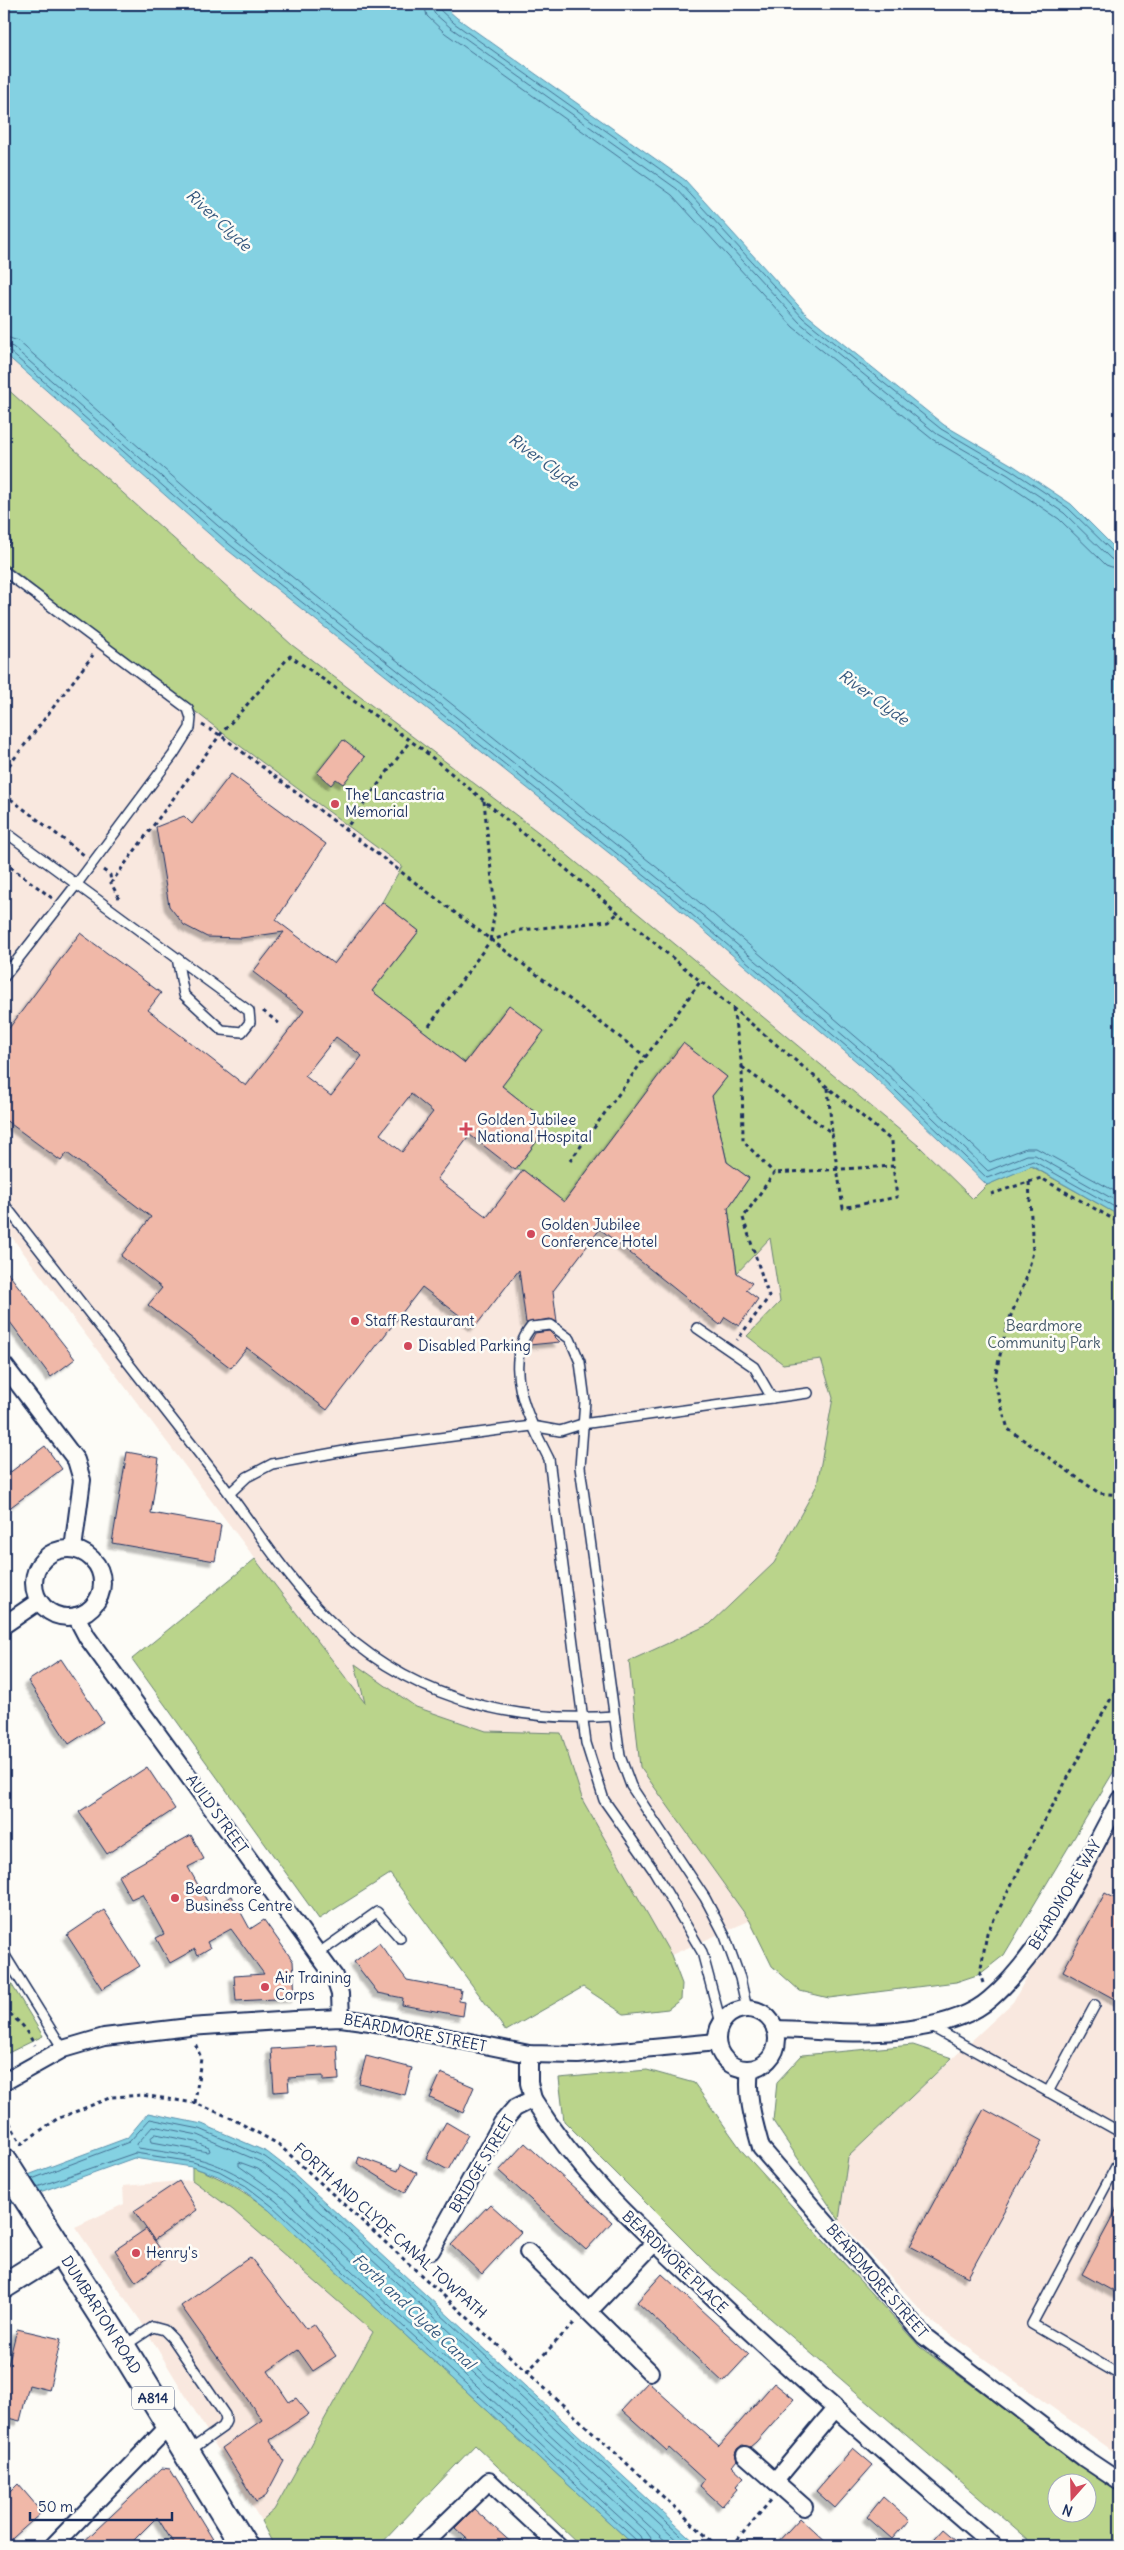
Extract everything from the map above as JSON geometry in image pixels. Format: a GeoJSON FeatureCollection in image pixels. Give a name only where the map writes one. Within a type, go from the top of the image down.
{"type":"FeatureCollection","features":[{"type":"Feature","properties":{"kind":"main road","name":"DUMBARTON ROAD"},"geometry":{"type":"LineString","coordinates":[[4,2162],[122,2347],[244,2546]]}},
{"type":"Feature","properties":{"kind":"main road"},"geometry":{"type":"LineString","coordinates":[[4,2286],[60,2251]]}},
{"type":"Feature","properties":{"kind":"street"},"geometry":{"type":"LineString","coordinates":[[4,1365],[76,1460],[82,1480],[74,1549]]}},
{"type":"Feature","properties":{"kind":"street"},"geometry":{"type":"LineString","coordinates":[[62,1549],[74,1549],[94,1560],[100,1570],[102,1581],[101,1593],[87,1611],[76,1616],[55,1615],[38,1601],[34,1591],[33,1579],[43,1559],[62,1549]]}},
{"type":"Feature","properties":{"kind":"street"},"geometry":{"type":"LineString","coordinates":[[4,1625],[38,1601]]}},
{"type":"Feature","properties":{"kind":"street","name":"AULD STREET"},"geometry":{"type":"LineString","coordinates":[[76,1616],[87,1637],[319,1953],[334,1976],[340,1994],[340,2018]]}},
{"type":"Feature","properties":{"kind":"street","name":"BEARDMORE WAY"},"geometry":{"type":"LineString","coordinates":[[776,2029],[871,2031],[914,2029],[952,2020],[989,2000],[1013,1976],[1044,1936],[1120,1799]]}},
{"type":"Feature","properties":{"kind":"street"},"geometry":{"type":"LineString","coordinates":[[747,2009],[764,2014],[776,2029],[776,2047],[773,2055],[759,2067],[750,2069],[741,2069],[724,2060],[717,2042],[721,2023],[732,2013],[747,2009]]}},
{"type":"Feature","properties":{"kind":"street","name":"BEARDMORE STREET"},"geometry":{"type":"LineString","coordinates":[[4,2082],[63,2049],[104,2037],[189,2027],[340,2018],[370,2022],[529,2054],[578,2055],[717,2042]]}},
{"type":"Feature","properties":{"kind":"street"},"geometry":{"type":"LineString","coordinates":[[529,2054],[529,2083],[533,2099]]}},
{"type":"Feature","properties":{"kind":"street","name":"BEARDMORE STREET"},"geometry":{"type":"LineString","coordinates":[[750,2069],[748,2084],[751,2112],[761,2148],[924,2336],[1084,2458],[1120,2482]]}},
{"type":"Feature","properties":{"kind":"street","name":"BEARDMORE PLACE"},"geometry":{"type":"LineString","coordinates":[[533,2099],[575,2160],[606,2196],[764,2346],[994,2546]]}},
{"type":"Feature","properties":{"kind":"street","name":"BRIDGE STREET"},"geometry":{"type":"LineString","coordinates":[[431,2251],[502,2123],[515,2108],[533,2099]]}},
{"type":"Feature","properties":{"kind":"street"},"geometry":{"type":"LineString","coordinates":[[588,2310],[655,2242]]}},
{"type":"Feature","properties":{"kind":"street"},"geometry":{"type":"LineString","coordinates":[[528,2252],[650,2372]]}},
{"type":"Feature","properties":{"kind":"street"},"geometry":{"type":"LineString","coordinates":[[776,2481],[835,2409]]}},
{"type":"Feature","properties":{"kind":"street"},"geometry":{"type":"LineString","coordinates":[[54,2546],[170,2425]]}},
{"type":"Feature","properties":{"kind":"street"},"geometry":{"type":"LineString","coordinates":[[745,2455],[804,2507]]}},
{"type":"Feature","properties":{"kind":"street"},"geometry":{"type":"LineString","coordinates":[[422,2546],[489,2481],[559,2546]]}},
{"type":"Feature","properties":{"kind":"lane"},"geometry":{"type":"LineString","coordinates":[[4,571],[188,709],[191,718],[190,728],[173,755],[94,862],[4,977]]}},
{"type":"Feature","properties":{"kind":"lane"},"geometry":{"type":"LineString","coordinates":[[4,831],[76,885],[177,958],[249,1011],[250,1022],[242,1032],[222,1030],[184,995],[177,958]]}},
{"type":"Feature","properties":{"kind":"lane"},"geometry":{"type":"LineString","coordinates":[[4,1204],[230,1493],[292,1576],[325,1616],[364,1650],[407,1677],[452,1698],[494,1710],[583,1719],[614,1716]]}},
{"type":"Feature","properties":{"kind":"lane"},"geometry":{"type":"LineString","coordinates":[[721,2023],[702,1952],[654,1871],[604,1800],[586,1743],[549,1459],[532,1426],[521,1396],[518,1356],[522,1338],[531,1327],[550,1325],[570,1339],[580,1362],[585,1401],[580,1467],[620,1756],[631,1786],[705,1898],[725,1936],[740,1978],[747,2009]]}},
{"type":"Feature","properties":{"kind":"lane"},"geometry":{"type":"LineString","coordinates":[[698,1328],[754,1367],[772,1398]]}},
{"type":"Feature","properties":{"kind":"lane"},"geometry":{"type":"LineString","coordinates":[[230,1493],[247,1477],[272,1464],[371,1447],[532,1426],[560,1431],[582,1424],[808,1393]]}},
{"type":"Feature","properties":{"kind":"lane"},"geometry":{"type":"LineString","coordinates":[[319,1953],[377,1912],[400,1938]]}},
{"type":"Feature","properties":{"kind":"lane"},"geometry":{"type":"LineString","coordinates":[[4,1954],[63,2049]]}},
{"type":"Feature","properties":{"kind":"lane"},"geometry":{"type":"LineString","coordinates":[[1048,2092],[1095,2005]]}},
{"type":"Feature","properties":{"kind":"lane"},"geometry":{"type":"LineString","coordinates":[[928,2025],[1120,2132]]}},
{"type":"Feature","properties":{"kind":"lane"},"geometry":{"type":"LineString","coordinates":[[1120,2159],[1032,2324],[1120,2375]]}},
{"type":"Feature","properties":{"kind":"lane"},"geometry":{"type":"LineString","coordinates":[[122,2347],[153,2327],[164,2330],[173,2339],[224,2415],[226,2421],[224,2427],[187,2452]]}},
{"type":"Feature","properties":{"kind":"path"},"geometry":{"type":"LineString","coordinates":[[4,772],[102,644]]}},
{"type":"Feature","properties":{"kind":"path"},"geometry":{"type":"LineString","coordinates":[[111,883],[220,735],[290,656],[410,741],[892,1141],[893,1166],[898,1197],[842,1208],[828,1088]]}},
{"type":"Feature","properties":{"kind":"path"},"geometry":{"type":"LineString","coordinates":[[191,718],[220,735],[344,831],[646,1057]]}},
{"type":"Feature","properties":{"kind":"path"},"geometry":{"type":"LineString","coordinates":[[344,831],[410,741]]}},
{"type":"Feature","properties":{"kind":"path"},"geometry":{"type":"LineString","coordinates":[[4,794],[110,875],[111,883],[121,902]]}},
{"type":"Feature","properties":{"kind":"path"},"geometry":{"type":"LineString","coordinates":[[429,1026],[490,941],[495,910],[484,801]]}},
{"type":"Feature","properties":{"kind":"path"},"geometry":{"type":"LineString","coordinates":[[4,862],[61,904]]}},
{"type":"Feature","properties":{"kind":"path"},"geometry":{"type":"LineString","coordinates":[[490,941],[521,930],[609,920],[618,913]]}},
{"type":"Feature","properties":{"kind":"path"},"geometry":{"type":"LineString","coordinates":[[570,1161],[700,982]]}},
{"type":"Feature","properties":{"kind":"path"},"geometry":{"type":"LineString","coordinates":[[257,1006],[280,1024]]}},
{"type":"Feature","properties":{"kind":"path"},"geometry":{"type":"LineString","coordinates":[[733,1009],[742,1066],[743,1141],[774,1173],[893,1166]]}},
{"type":"Feature","properties":{"kind":"path"},"geometry":{"type":"LineString","coordinates":[[742,1066],[832,1133]]}},
{"type":"Feature","properties":{"kind":"path"},"geometry":{"type":"LineString","coordinates":[[730,1350],[769,1297],[743,1218],[774,1173]]}},
{"type":"Feature","properties":{"kind":"path"},"geometry":{"type":"LineString","coordinates":[[991,1194],[1041,1178],[1120,1224]]}},
{"type":"Feature","properties":{"kind":"path"},"geometry":{"type":"LineString","coordinates":[[1029,1182],[1033,1252],[1026,1279],[1006,1325],[994,1381],[1003,1413],[1008,1429],[1099,1493],[1120,1495]]}},
{"type":"Feature","properties":{"kind":"path"},"geometry":{"type":"LineString","coordinates":[[989,2000],[980,1974],[987,1933],[1035,1838],[1120,1682]]}},
{"type":"Feature","properties":{"kind":"path"},"geometry":{"type":"LineString","coordinates":[[4,2008],[23,2026],[44,2058]]}},
{"type":"Feature","properties":{"kind":"path"},"geometry":{"type":"LineString","coordinates":[[189,2027],[201,2058],[195,2103]]}},
{"type":"Feature","properties":{"kind":"path","name":"FORTH AND CLYDE CANAL TOWPATH"},"geometry":{"type":"LineString","coordinates":[[4,2120],[7,2118],[21,2144],[57,2119],[112,2097],[142,2095],[195,2103],[229,2117],[278,2144],[717,2546]]}},
{"type":"Feature","properties":{"kind":"path"},"geometry":{"type":"LineString","coordinates":[[527,2372],[588,2310]]}},
{"type":"Feature","properties":{"kind":"path"},"geometry":{"type":"LineString","coordinates":[[732,2546],[772,2499],[776,2481]]}},
{"type":"Feature","properties":{"kind":"shaded area","name":"Golden Jubilee National Hospital"},"geometry":{"type":"Polygon","coordinates":[[[4,353],[225,548],[667,899],[871,1074],[987,1185],[958,1215],[829,1998],[800,1991],[772,1966],[749,1921],[671,1955],[682,1984],[681,1999],[668,2009],[624,2014],[366,1705],[4,1227],[4,353]]]}},
{"type":"Feature","properties":{"kind":"shaded area"},"geometry":{"type":"Polygon","coordinates":[[[1120,1810],[1120,2456],[930,2320],[839,2220],[847,2157],[1013,2002],[1120,1810]]]}},
{"type":"Feature","properties":{"kind":"shaded area"},"geometry":{"type":"Polygon","coordinates":[[[192,2180],[233,2210],[373,2332],[274,2511],[261,2521],[140,2320],[75,2227],[124,2204],[123,2186],[192,2180]]]}},
{"type":"Feature","properties":{"kind":"green space","name":"Beardmore Community Park"},"geometry":{"type":"Polygon","coordinates":[[[4,386],[292,645],[554,844],[919,1146],[973,1199],[987,1185],[1031,1166],[1120,1216],[1120,1761],[1004,1955],[980,1974],[956,1982],[829,1998],[800,1991],[772,1966],[750,1921],[640,1767],[629,1661],[710,1624],[774,1563],[817,1485],[833,1398],[821,1359],[783,1364],[747,1336],[780,1302],[770,1238],[737,1273],[728,1208],[749,1178],[727,1162],[712,1096],[727,1077],[683,1044],[564,1202],[523,1170],[515,1170],[550,1124],[502,1086],[509,1005],[465,1063],[372,991],[419,931],[382,902],[402,866],[228,737],[4,563],[4,386]]]}},
{"type":"Feature","properties":{"kind":"green space"},"geometry":{"type":"Polygon","coordinates":[[[255,1559],[365,1703],[355,1664],[416,1707],[486,1731],[561,1733],[583,1801],[671,1955],[682,1984],[681,1999],[668,2009],[624,2014],[583,1987],[506,2031],[390,1874],[319,1919],[132,1659],[255,1559]]]}},
{"type":"Feature","properties":{"kind":"green space"},"geometry":{"type":"Polygon","coordinates":[[[4,1972],[43,2036],[4,2055],[4,1972]]]}},
{"type":"Feature","properties":{"kind":"green space"},"geometry":{"type":"Polygon","coordinates":[[[913,2045],[952,2058],[848,2157],[839,2220],[773,2121],[777,2082],[802,2055],[913,2045]]]}},
{"type":"Feature","properties":{"kind":"green space"},"geometry":{"type":"Polygon","coordinates":[[[647,2070],[694,2083],[743,2152],[920,2347],[1090,2472],[1046,2472],[1046,2522],[1096,2522],[1096,2476],[1120,2494],[1120,2546],[1035,2546],[706,2263],[564,2121],[559,2078],[647,2070]]]}},
{"type":"Feature","properties":{"kind":"green space"},"geometry":{"type":"Polygon","coordinates":[[[192,2167],[232,2185],[269,2210],[635,2546],[581,2546],[475,2445],[379,2546],[274,2546],[261,2521],[274,2510],[373,2332],[233,2210],[192,2180],[192,2167]]]}},
{"type":"Feature","properties":{"kind":"water","name":"River Clyde"},"geometry":{"type":"Polygon","coordinates":[[[4,4],[441,4],[457,18],[685,180],[806,314],[944,425],[1014,466],[1071,504],[1120,553],[1120,1216],[1032,1166],[987,1185],[871,1074],[667,899],[225,548],[4,353],[4,4]]]}},
{"type":"Feature","properties":{"kind":"water","name":"Forth and Clyde Canal"},"geometry":{"type":"Polygon","coordinates":[[[148,2113],[202,2124],[267,2152],[290,2170],[699,2546],[635,2546],[269,2210],[243,2190],[218,2176],[192,2167],[134,2158],[4,2205],[4,2184],[127,2138],[148,2113]]]}},
{"type":"Feature","properties":{"kind":"building"},"geometry":{"type":"Polygon","coordinates":[[[343,740],[365,757],[343,784],[336,779],[331,785],[317,773],[343,740]]]}},
{"type":"Feature","properties":{"kind":"building"},"geometry":{"type":"Polygon","coordinates":[[[231,774],[326,844],[276,920],[334,964],[382,902],[419,931],[372,991],[465,1063],[509,1005],[544,1031],[502,1086],[550,1124],[515,1170],[470,1135],[437,1179],[487,1217],[523,1170],[564,1202],[683,1043],[727,1077],[712,1096],[727,1162],[749,1178],[728,1208],[737,1273],[752,1283],[746,1290],[758,1299],[739,1326],[725,1317],[720,1325],[600,1229],[553,1291],[557,1322],[550,1319],[526,1323],[519,1270],[475,1327],[422,1287],[327,1410],[247,1348],[231,1368],[148,1305],[162,1288],[121,1256],[151,1217],[67,1153],[61,1161],[4,1119],[4,1035],[80,933],[161,993],[148,1010],[246,1086],[304,1011],[253,972],[284,932],[241,938],[207,937],[184,925],[169,906],[156,827],[184,816],[192,824],[231,774]],[[336,1037],[305,1076],[331,1096],[362,1056],[336,1037]],[[411,1094],[380,1134],[402,1152],[433,1112],[411,1094]]]}},
{"type":"Feature","properties":{"kind":"building"},"geometry":{"type":"Polygon","coordinates":[[[4,1268],[75,1359],[51,1377],[4,1314],[4,1268]]]}},
{"type":"Feature","properties":{"kind":"building"},"geometry":{"type":"Polygon","coordinates":[[[549,1331],[560,1342],[529,1345],[535,1333],[549,1331]]]}},
{"type":"Feature","properties":{"kind":"building"},"geometry":{"type":"Polygon","coordinates":[[[45,1446],[62,1469],[4,1512],[4,1477],[45,1446]]]}},
{"type":"Feature","properties":{"kind":"building"},"geometry":{"type":"Polygon","coordinates":[[[127,1452],[159,1458],[151,1513],[221,1525],[215,1561],[112,1543],[127,1452]]]}},
{"type":"Feature","properties":{"kind":"building"},"geometry":{"type":"Polygon","coordinates":[[[61,1659],[103,1722],[69,1744],[28,1681],[61,1659]]]}},
{"type":"Feature","properties":{"kind":"building"},"geometry":{"type":"Polygon","coordinates":[[[147,1767],[175,1809],[107,1854],[79,1812],[147,1767]]]}},
{"type":"Feature","properties":{"kind":"building","name":"Beardmore Business Centre"},"geometry":{"type":"Polygon","coordinates":[[[191,1835],[204,1859],[188,1867],[211,1908],[232,1896],[250,1929],[264,1920],[293,1961],[295,1998],[236,2001],[234,1976],[264,1974],[231,1929],[207,1942],[210,1948],[198,1955],[195,1949],[170,1963],[156,1938],[164,1934],[142,1894],[131,1899],[118,1876],[191,1835]]]}},
{"type":"Feature","properties":{"kind":"building"},"geometry":{"type":"Polygon","coordinates":[[[1105,1893],[1120,1901],[1120,2002],[1063,1971],[1105,1893]]]}},
{"type":"Feature","properties":{"kind":"building"},"geometry":{"type":"Polygon","coordinates":[[[104,1910],[140,1966],[102,1989],[67,1935],[104,1910]]]}},
{"type":"Feature","properties":{"kind":"building"},"geometry":{"type":"Polygon","coordinates":[[[379,1943],[407,1980],[461,1990],[459,2001],[465,2002],[463,2016],[402,2005],[403,1998],[378,1993],[354,1962],[379,1943]]]}},
{"type":"Feature","properties":{"kind":"building"},"geometry":{"type":"Polygon","coordinates":[[[337,2045],[339,2080],[323,2081],[323,2076],[288,2078],[289,2091],[274,2092],[271,2049],[337,2045]]]}},
{"type":"Feature","properties":{"kind":"building"},"geometry":{"type":"Polygon","coordinates":[[[366,2056],[412,2068],[405,2095],[359,2083],[366,2056]]]}},
{"type":"Feature","properties":{"kind":"building"},"geometry":{"type":"Polygon","coordinates":[[[441,2073],[474,2087],[463,2113],[430,2098],[441,2073]]]}},
{"type":"Feature","properties":{"kind":"building"},"geometry":{"type":"Polygon","coordinates":[[[984,2109],[1042,2141],[968,2277],[910,2246],[984,2109]]]}},
{"type":"Feature","properties":{"kind":"building"},"geometry":{"type":"Polygon","coordinates":[[[446,2122],[468,2135],[448,2170],[426,2158],[446,2122]]]}},
{"type":"Feature","properties":{"kind":"building"},"geometry":{"type":"Polygon","coordinates":[[[525,2143],[612,2222],[586,2250],[499,2171],[525,2143]]]}},
{"type":"Feature","properties":{"kind":"building"},"geometry":{"type":"Polygon","coordinates":[[[359,2157],[398,2171],[401,2164],[417,2173],[405,2193],[357,2163],[359,2157]]]}},
{"type":"Feature","properties":{"kind":"building"},"geometry":{"type":"Polygon","coordinates":[[[179,2181],[197,2210],[154,2240],[134,2211],[179,2181]]]}},
{"type":"Feature","properties":{"kind":"building"},"geometry":{"type":"Polygon","coordinates":[[[1120,2203],[1120,2295],[1082,2274],[1120,2203]]]}},
{"type":"Feature","properties":{"kind":"building"},"geometry":{"type":"Polygon","coordinates":[[[490,2204],[521,2232],[482,2274],[451,2245],[490,2204]]]}},
{"type":"Feature","properties":{"kind":"building"},"geometry":{"type":"Polygon","coordinates":[[[146,2229],[167,2258],[136,2282],[115,2250],[146,2229]]]}},
{"type":"Feature","properties":{"kind":"building"},"geometry":{"type":"Polygon","coordinates":[[[250,2257],[306,2329],[314,2324],[336,2356],[313,2371],[298,2350],[268,2371],[289,2402],[296,2398],[309,2414],[270,2440],[284,2461],[265,2497],[256,2502],[222,2448],[262,2420],[181,2306],[250,2257]]]}},
{"type":"Feature","properties":{"kind":"building"},"geometry":{"type":"Polygon","coordinates":[[[662,2274],[749,2354],[723,2382],[637,2302],[662,2274]]]}},
{"type":"Feature","properties":{"kind":"building"},"geometry":{"type":"Polygon","coordinates":[[[17,2329],[61,2339],[49,2390],[29,2385],[20,2421],[4,2417],[4,2363],[8,2365],[17,2329]]]}},
{"type":"Feature","properties":{"kind":"building"},"geometry":{"type":"Polygon","coordinates":[[[648,2382],[719,2446],[774,2383],[794,2399],[756,2442],[750,2447],[742,2445],[737,2449],[735,2454],[737,2460],[732,2466],[744,2477],[736,2486],[738,2488],[722,2506],[700,2486],[704,2480],[669,2448],[667,2451],[622,2410],[648,2382]]]}},
{"type":"Feature","properties":{"kind":"building"},"geometry":{"type":"Polygon","coordinates":[[[853,2448],[873,2465],[835,2508],[816,2491],[853,2448]]]}},
{"type":"Feature","properties":{"kind":"building"},"geometry":{"type":"Polygon","coordinates":[[[162,2468],[170,2469],[217,2546],[175,2546],[157,2517],[128,2546],[79,2546],[162,2468]]]}},
{"type":"Feature","properties":{"kind":"building"},"geometry":{"type":"Polygon","coordinates":[[[18,2484],[42,2512],[4,2546],[4,2498],[18,2484]]]}},
{"type":"Feature","properties":{"kind":"building"},"geometry":{"type":"Polygon","coordinates":[[[883,2497],[909,2520],[892,2539],[867,2517],[883,2497]]]}},
{"type":"Feature","properties":{"kind":"building"},"geometry":{"type":"Polygon","coordinates":[[[474,2509],[515,2546],[475,2546],[455,2528],[474,2509]]]}},
{"type":"Feature","properties":{"kind":"building"},"geometry":{"type":"Polygon","coordinates":[[[800,2518],[830,2546],[774,2546],[800,2518]]]}},
{"type":"Feature","properties":{"kind":"building"},"geometry":{"type":"Polygon","coordinates":[[[943,2529],[963,2546],[928,2546],[943,2529]]]}},
{"type":"Feature","properties":{"kind":"place","name":"The Lancastria Memorial"},"geometry":{"type":"Point","coordinates":[335,804]}},
{"type":"Feature","properties":{"kind":"place","name":"Golden Jubilee National Hospital"},"geometry":{"type":"Point","coordinates":[466,1129]}},
{"type":"Feature","properties":{"kind":"place","name":"Golden Jubilee Conference Hotel"},"geometry":{"type":"Point","coordinates":[531,1234]}},
{"type":"Feature","properties":{"kind":"place","name":"Staff Restaurant"},"geometry":{"type":"Point","coordinates":[355,1321]}},
{"type":"Feature","properties":{"kind":"place","name":"Disabled Parking"},"geometry":{"type":"Point","coordinates":[408,1346]}},
{"type":"Feature","properties":{"kind":"place","name":"Beardmore Business Centre"},"geometry":{"type":"Point","coordinates":[175,1898]}},
{"type":"Feature","properties":{"kind":"place","name":"Air Training Corps"},"geometry":{"type":"Point","coordinates":[265,1987]}},
{"type":"Feature","properties":{"kind":"place","name":"Henry's"},"geometry":{"type":"Point","coordinates":[136,2253]}}]}
